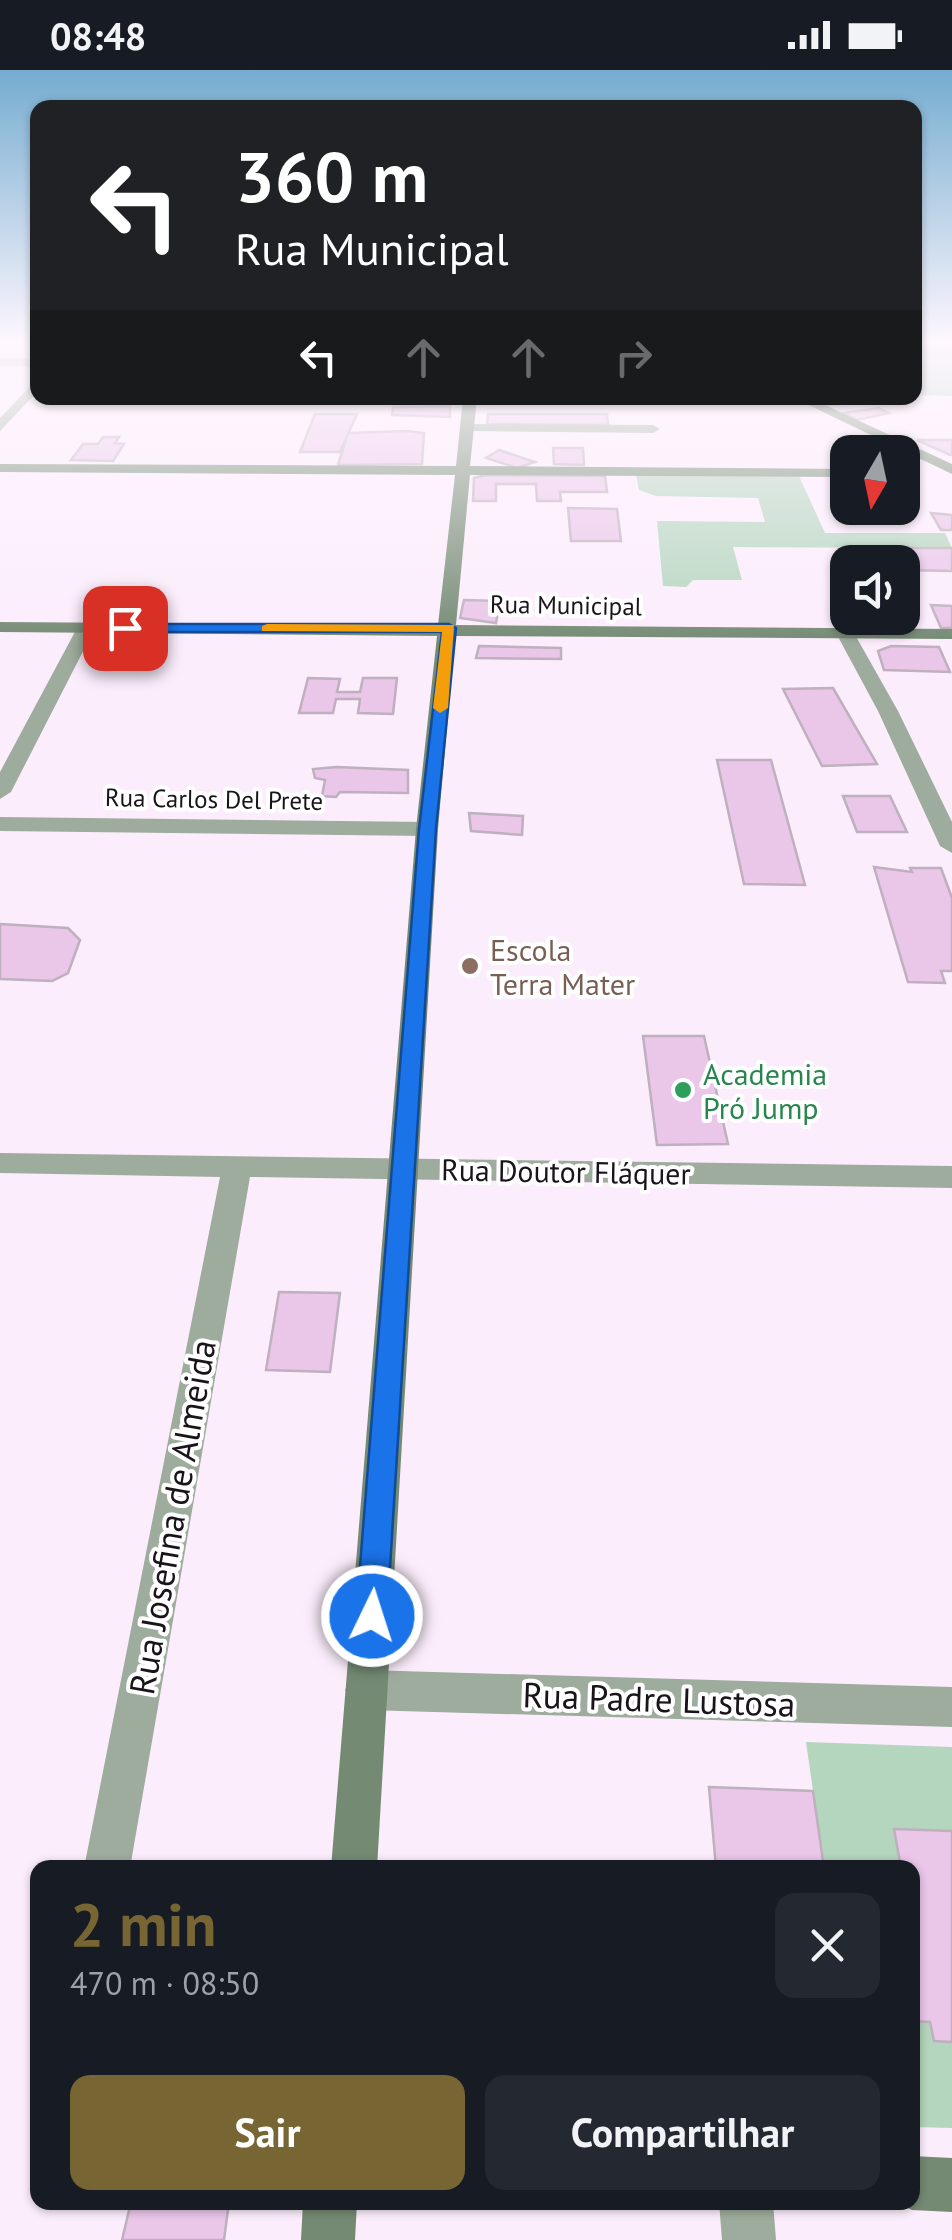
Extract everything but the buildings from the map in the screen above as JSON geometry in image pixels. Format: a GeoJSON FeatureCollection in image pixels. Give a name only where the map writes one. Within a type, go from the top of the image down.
{"type":"FeatureCollection","features":[{"type":"Feature","properties":{"kind":"street"},"geometry":{"type":"LineString","coordinates":[[355,1860],[428,829],[465,444]]}},
{"type":"Feature","properties":{"kind":"street"},"geometry":{"type":"LineString","coordinates":[[895,444],[952,472]]}},
{"type":"Feature","properties":{"kind":"street"},"geometry":{"type":"LineString","coordinates":[[0,468],[830,473]]}},
{"type":"Feature","properties":{"kind":"street"},"geometry":{"type":"LineString","coordinates":[[920,473],[952,472]]}},
{"type":"Feature","properties":{"kind":"street","name":"Rua Municipal"},"geometry":{"type":"LineString","coordinates":[[0,627],[830,633]]}},
{"type":"Feature","properties":{"kind":"street"},"geometry":{"type":"LineString","coordinates":[[0,792],[86,628]]}},
{"type":"Feature","properties":{"kind":"street","name":"Rua Municipal"},"geometry":{"type":"LineString","coordinates":[[920,634],[952,634]]}},
{"type":"Feature","properties":{"kind":"street"},"geometry":{"type":"LineString","coordinates":[[846,635],[888,711],[952,846]]}},
{"type":"Feature","properties":{"kind":"street","name":"Rua Carlos Del Prete"},"geometry":{"type":"LineString","coordinates":[[0,824],[428,829]]}},
{"type":"Feature","properties":{"kind":"street","name":"Rua Doutor Fláquer"},"geometry":{"type":"LineString","coordinates":[[0,1163],[952,1176]]}},
{"type":"Feature","properties":{"kind":"street","name":"Rua Josefina de Almeida"},"geometry":{"type":"LineString","coordinates":[[108,1860],[237,1166]]}},
{"type":"Feature","properties":{"kind":"street","name":"Rua Padre Lustosa"},"geometry":{"type":"LineString","coordinates":[[366,1690],[952,1707]]}},
{"type":"Feature","properties":{"kind":"street"},"geometry":{"type":"LineString","coordinates":[[920,2183],[952,2185]]}},
{"type":"Feature","properties":{"kind":"street"},"geometry":{"type":"LineString","coordinates":[[328,2240],[330,2210]]}},
{"type":"Feature","properties":{"kind":"street"},"geometry":{"type":"LineString","coordinates":[[747,2210],[749,2240]]}},
{"type":"Feature","properties":{"kind":"green space"},"geometry":{"type":"Polygon","coordinates":[[[636,475],[799,476],[825,533],[945,533],[952,548],[733,547],[742,580],[693,580],[686,587],[663,586],[657,521],[765,522],[758,498],[656,496],[639,490],[636,475]]]}},
{"type":"Feature","properties":{"kind":"green space"},"geometry":{"type":"Polygon","coordinates":[[[806,1742],[952,1747],[952,2128],[920,2127],[920,1860],[823,1860],[806,1742]]]}},
{"type":"Feature","properties":{"kind":"slow traffic"},"geometry":{"type":"LineString","coordinates":[[267,628],[449,628],[440,708]]}},
{"type":"Feature","properties":{"kind":"place","name":"Escola Terra Mater"},"geometry":{"type":"Point","coordinates":[470,966]}},
{"type":"Feature","properties":{"kind":"place","name":"Academia Pró Jump"},"geometry":{"type":"Point","coordinates":[683,1090]}},
{"type":"Feature","properties":{"kind":"route"},"geometry":{"type":"LineString","coordinates":[[125,628],[449,628],[428,829],[372,1616]]}}]}
